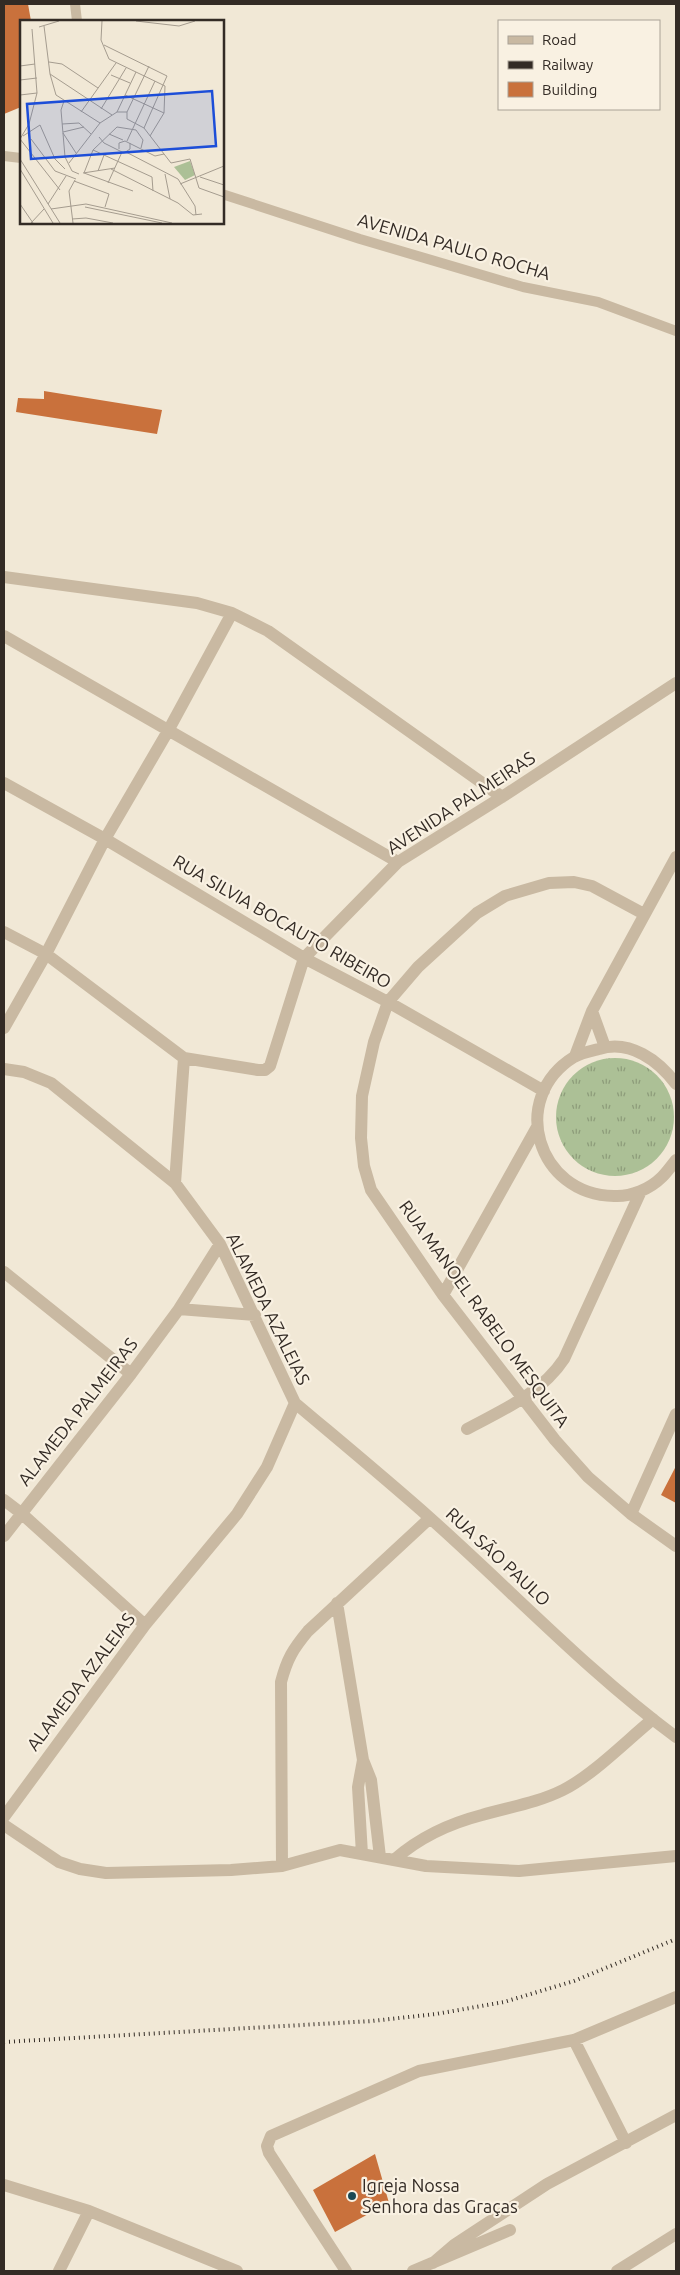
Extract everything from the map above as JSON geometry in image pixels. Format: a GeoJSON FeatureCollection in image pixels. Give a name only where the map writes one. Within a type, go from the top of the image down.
{"type":"FeatureCollection","features":[{"type":"Feature","properties":{"kind":"street"},"geometry":{"type":"LineString","coordinates":[[4,577],[197,603],[232,613],[268,631],[502,797]]}},
{"type":"Feature","properties":{"kind":"street"},"geometry":{"type":"LineString","coordinates":[[4,1028],[46,954],[105,839],[168,731],[232,613]]}},
{"type":"Feature","properties":{"kind":"street"},"geometry":{"type":"LineString","coordinates":[[4,636],[398,862]]}},
{"type":"Feature","properties":{"kind":"street","name":"AVENIDA PALMEIRAS"},"geometry":{"type":"LineString","coordinates":[[184,1058],[265,1070],[270,1066],[304,958],[398,862],[502,797],[676,683]]}},
{"type":"Feature","properties":{"kind":"street","name":"RUA SILVIA BOCAUTO RIBEIRO"},"geometry":{"type":"LineString","coordinates":[[4,783],[105,839],[304,958],[388,1002],[544,1091]]}},
{"type":"Feature","properties":{"kind":"street"},"geometry":{"type":"LineString","coordinates":[[575,1056],[592,1011],[676,857]]}},
{"type":"Feature","properties":{"kind":"street","name":"RUA MANOEL RABELO MESQUITA"},"geometry":{"type":"LineString","coordinates":[[644,914],[592,886],[574,882],[549,883],[505,896],[470,919],[418,967],[388,1002],[374,1042],[362,1096],[360,1138],[364,1166],[371,1190],[443,1295],[555,1440],[588,1477],[631,1514],[676,1546]]}},
{"type":"Feature","properties":{"kind":"street"},"geometry":{"type":"LineString","coordinates":[[4,932],[46,954],[184,1058],[175,1183]]}},
{"type":"Feature","properties":{"kind":"street"},"geometry":{"type":"LineString","coordinates":[[592,1011],[605,1047]]}},
{"type":"Feature","properties":{"kind":"street"},"geometry":{"type":"LineString","coordinates":[[676,1084],[665,1069],[648,1056],[627,1048],[605,1047],[575,1056],[556,1071],[544,1091],[538,1108],[537,1126],[541,1146],[550,1165],[564,1180],[581,1191],[601,1196],[621,1197],[641,1191],[662,1178],[676,1160]]}},
{"type":"Feature","properties":{"kind":"street","name":"ALAMEDA AZALEIAS"},"geometry":{"type":"LineString","coordinates":[[4,1069],[24,1072],[51,1083],[175,1183],[220,1244],[295,1403],[266,1467],[237,1514],[145,1625],[4,1817]]}},
{"type":"Feature","properties":{"kind":"street"},"geometry":{"type":"LineString","coordinates":[[443,1295],[537,1126]]}},
{"type":"Feature","properties":{"kind":"street"},"geometry":{"type":"LineString","coordinates":[[467,1429],[524,1398],[545,1383],[564,1359],[641,1191]]}},
{"type":"Feature","properties":{"kind":"street","name":"ALAMEDA PALMEIRAS"},"geometry":{"type":"LineString","coordinates":[[4,1536],[131,1374],[179,1309],[220,1244]]}},
{"type":"Feature","properties":{"kind":"street"},"geometry":{"type":"LineString","coordinates":[[4,1272],[131,1374]]}},
{"type":"Feature","properties":{"kind":"street"},"geometry":{"type":"LineString","coordinates":[[179,1309],[255,1315]]}},
{"type":"Feature","properties":{"kind":"street","name":"RUA SÃO PAULO"},"geometry":{"type":"LineString","coordinates":[[295,1403],[430,1518],[517,1599],[676,1737]]}},
{"type":"Feature","properties":{"kind":"street"},"geometry":{"type":"LineString","coordinates":[[631,1514],[676,1414]]}},
{"type":"Feature","properties":{"kind":"street"},"geometry":{"type":"LineString","coordinates":[[4,1500],[21,1513],[145,1625]]}},
{"type":"Feature","properties":{"kind":"street"},"geometry":{"type":"LineString","coordinates":[[282,1866],[281,1682],[287,1661],[294,1648],[308,1631],[430,1518]]}},
{"type":"Feature","properties":{"kind":"street"},"geometry":{"type":"LineString","coordinates":[[338,1603],[363,1760],[371,1780],[380,1857]]}},
{"type":"Feature","properties":{"kind":"street"},"geometry":{"type":"LineString","coordinates":[[395,1860],[411,1845],[433,1834],[480,1815],[534,1802],[563,1790],[584,1776],[653,1719]]}},
{"type":"Feature","properties":{"kind":"street"},"geometry":{"type":"LineString","coordinates":[[362,1854],[358,1787],[363,1760]]}},
{"type":"Feature","properties":{"kind":"street"},"geometry":{"type":"LineString","coordinates":[[4,1825],[60,1862],[80,1869],[106,1873],[231,1870],[282,1866],[340,1850],[449,1868],[519,1871],[676,1856]]}},
{"type":"Feature","properties":{"kind":"street"},"geometry":{"type":"LineString","coordinates":[[346,2271],[269,2153],[267,2146],[271,2136],[419,2072],[574,2040],[676,1997]]}},
{"type":"Feature","properties":{"kind":"street"},"geometry":{"type":"LineString","coordinates":[[574,2040],[626,2143]]}},
{"type":"Feature","properties":{"kind":"street"},"geometry":{"type":"LineString","coordinates":[[433,2262],[454,2245],[547,2184],[676,2115]]}},
{"type":"Feature","properties":{"kind":"street"},"geometry":{"type":"LineString","coordinates":[[4,2185],[89,2210],[237,2271]]}},
{"type":"Feature","properties":{"kind":"street"},"geometry":{"type":"LineString","coordinates":[[60,2271],[89,2210]]}},
{"type":"Feature","properties":{"kind":"street"},"geometry":{"type":"LineString","coordinates":[[413,2271],[510,2230]]}},
{"type":"Feature","properties":{"kind":"street"},"geometry":{"type":"LineString","coordinates":[[617,2271],[676,2234]]}},
{"type":"Feature","properties":{"kind":"lane"},"geometry":{"type":"LineString","coordinates":[[75,4],[78,20]]}},
{"type":"Feature","properties":{"kind":"lane"},"geometry":{"type":"LineString","coordinates":[[4,156],[20,158]]}},
{"type":"Feature","properties":{"kind":"lane","name":"AVENIDA PAULO ROCHA"},"geometry":{"type":"LineString","coordinates":[[224,195],[360,239],[523,287],[598,302],[676,331]]}},
{"type":"Feature","properties":{"kind":"green space"},"geometry":{"type":"Polygon","coordinates":[[[615,1058],[637,1063],[648,1068],[664,1084],[669,1095],[674,1117],[669,1139],[664,1150],[648,1166],[637,1171],[615,1176],[593,1171],[582,1166],[566,1150],[561,1139],[556,1117],[561,1095],[566,1084],[582,1068],[593,1063],[615,1058]]]}},
{"type":"Feature","properties":{"kind":"building"},"geometry":{"type":"Polygon","coordinates":[[[4,4],[28,4],[31,20],[20,20],[20,107],[4,114],[4,4]]]}},
{"type":"Feature","properties":{"kind":"building"},"geometry":{"type":"Polygon","coordinates":[[[44,391],[162,410],[157,434],[16,412],[18,398],[44,399],[44,391]]]}},
{"type":"Feature","properties":{"kind":"building"},"geometry":{"type":"Polygon","coordinates":[[[676,1466],[676,1503],[661,1495],[676,1466]]]}},
{"type":"Feature","properties":{"kind":"building","name":"Igreja Nossa Senhora das Graças"},"geometry":{"type":"Polygon","coordinates":[[[375,2154],[389,2203],[335,2232],[313,2190],[375,2154]]]}},
{"type":"Feature","properties":{"kind":"railway"},"geometry":{"type":"LineString","coordinates":[[4,2042],[372,2021],[436,2014],[504,2002],[574,1981],[676,1939]]}},
{"type":"Feature","properties":{"kind":"place","name":"Igreja Nossa Senhora das Graças"},"geometry":{"type":"Point","coordinates":[352,2196]}}]}
